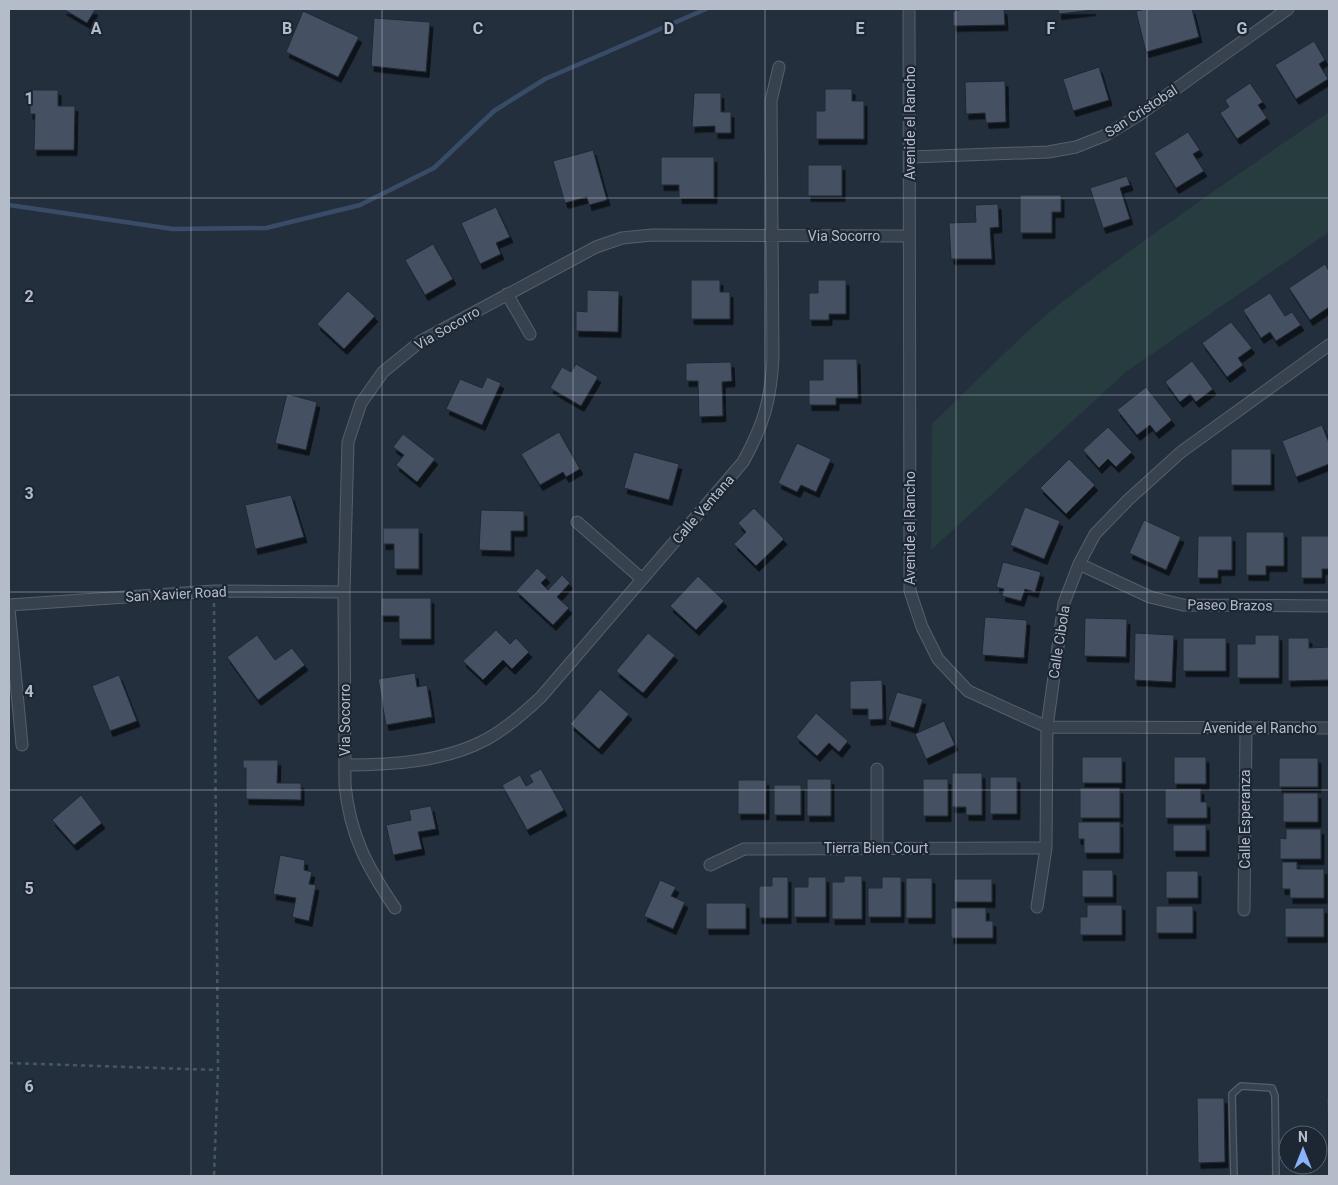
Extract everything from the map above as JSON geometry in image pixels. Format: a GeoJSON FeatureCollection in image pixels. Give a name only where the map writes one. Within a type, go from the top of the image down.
{"type":"FeatureCollection","features":[{"type":"Feature","properties":{"kind":"street","name":"Avenide el Rancho"},"geometry":{"type":"LineString","coordinates":[[909,9],[911,158],[909,236],[910,591],[922,627],[938,659],[968,691],[1047,727],[1329,728]]}},
{"type":"Feature","properties":{"kind":"street","name":"San Cristobal"},"geometry":{"type":"LineString","coordinates":[[911,158],[1048,152],[1076,147],[1106,135],[1139,115],[1288,9]]}},
{"type":"Feature","properties":{"kind":"street","name":"Calle Ventana"},"geometry":{"type":"LineString","coordinates":[[345,765],[381,765],[453,752],[486,740],[518,719],[541,697],[743,462],[765,417],[772,387],[771,101],[779,67]]}},
{"type":"Feature","properties":{"kind":"street","name":"Via Socorro"},"geometry":{"type":"LineString","coordinates":[[395,908],[377,881],[358,846],[347,808],[345,765],[344,592],[348,442],[361,403],[383,372],[421,341],[572,258],[622,238],[652,235],[909,236]]}},
{"type":"Feature","properties":{"kind":"street"},"geometry":{"type":"LineString","coordinates":[[507,294],[530,334]]}},
{"type":"Feature","properties":{"kind":"street","name":"Calle Cibola"},"geometry":{"type":"LineString","coordinates":[[1037,907],[1046,848],[1047,727],[1064,603],[1079,564],[1095,534],[1128,500],[1181,452],[1329,345]]}},
{"type":"Feature","properties":{"kind":"street"},"geometry":{"type":"LineString","coordinates":[[576,522],[642,579]]}},
{"type":"Feature","properties":{"kind":"street","name":"Paseo Brazos"},"geometry":{"type":"LineString","coordinates":[[1079,564],[1150,597],[1183,605],[1329,606]]}},
{"type":"Feature","properties":{"kind":"street","name":"San Xavier Road"},"geometry":{"type":"LineString","coordinates":[[9,606],[214,591],[344,592]]}},
{"type":"Feature","properties":{"kind":"street"},"geometry":{"type":"LineString","coordinates":[[9,606],[22,745]]}},
{"type":"Feature","properties":{"kind":"street","name":"Calle Esperanza"},"geometry":{"type":"LineString","coordinates":[[1244,910],[1246,729]]}},
{"type":"Feature","properties":{"kind":"street"},"geometry":{"type":"LineString","coordinates":[[877,769],[877,848]]}},
{"type":"Feature","properties":{"kind":"street","name":"Tierra Bien Court"},"geometry":{"type":"LineString","coordinates":[[710,865],[744,849],[1046,848]]}},
{"type":"Feature","properties":{"kind":"lane"},"geometry":{"type":"LineString","coordinates":[[1234,1176],[1232,1094],[1240,1086],[1272,1088],[1275,1096],[1276,1176]]}},
{"type":"Feature","properties":{"kind":"path"},"geometry":{"type":"LineString","coordinates":[[214,591],[218,1070],[214,1176]]}},
{"type":"Feature","properties":{"kind":"path"},"geometry":{"type":"LineString","coordinates":[[9,1064],[218,1070]]}},
{"type":"Feature","properties":{"kind":"green space"},"geometry":{"type":"Polygon","coordinates":[[[1329,112],[1329,232],[1126,372],[931,550],[932,424],[1015,343],[1067,298],[1164,226],[1329,112]]]}},
{"type":"Feature","properties":{"kind":"building"},"geometry":{"type":"Polygon","coordinates":[[[63,9],[93,9],[95,10],[87,23],[63,9]]]}},
{"type":"Feature","properties":{"kind":"building"},"geometry":{"type":"Polygon","coordinates":[[[965,9],[1004,9],[1005,25],[953,26],[953,11],[965,9]]]}},
{"type":"Feature","properties":{"kind":"building"},"geometry":{"type":"Polygon","coordinates":[[[1058,9],[1093,9],[1093,10],[1059,14],[1058,9]]]}},
{"type":"Feature","properties":{"kind":"building"},"geometry":{"type":"Polygon","coordinates":[[[1146,9],[1192,9],[1199,37],[1146,52],[1136,11],[1146,9]]]}},
{"type":"Feature","properties":{"kind":"building"},"geometry":{"type":"Polygon","coordinates":[[[303,11],[359,37],[338,77],[286,52],[303,11]]]}},
{"type":"Feature","properties":{"kind":"building"},"geometry":{"type":"Polygon","coordinates":[[[374,18],[430,22],[426,72],[371,66],[374,18]]]}},
{"type":"Feature","properties":{"kind":"building"},"geometry":{"type":"Polygon","coordinates":[[[1314,41],[1325,60],[1319,64],[1328,79],[1296,99],[1275,65],[1314,41]]]}},
{"type":"Feature","properties":{"kind":"building"},"geometry":{"type":"Polygon","coordinates":[[[1099,67],[1109,100],[1073,111],[1063,79],[1099,67]]]}},
{"type":"Feature","properties":{"kind":"building"},"geometry":{"type":"Polygon","coordinates":[[[1005,81],[1006,122],[986,123],[985,113],[966,114],[965,82],[1005,81]]]}},
{"type":"Feature","properties":{"kind":"building"},"geometry":{"type":"Polygon","coordinates":[[[1250,83],[1263,102],[1258,105],[1267,118],[1237,139],[1220,113],[1229,107],[1225,100],[1250,83]]]}},
{"type":"Feature","properties":{"kind":"building"},"geometry":{"type":"Polygon","coordinates":[[[825,89],[852,89],[852,101],[864,101],[864,139],[816,139],[816,111],[825,111],[825,89]]]}},
{"type":"Feature","properties":{"kind":"building"},"geometry":{"type":"Polygon","coordinates":[[[30,90],[58,90],[58,106],[75,106],[74,150],[34,150],[35,114],[30,114],[30,90]]]}},
{"type":"Feature","properties":{"kind":"building"},"geometry":{"type":"Polygon","coordinates":[[[694,93],[721,93],[721,112],[731,112],[731,133],[715,133],[715,126],[692,127],[694,93]]]}},
{"type":"Feature","properties":{"kind":"building"},"geometry":{"type":"Polygon","coordinates":[[[1188,132],[1200,150],[1193,154],[1204,171],[1176,188],[1154,153],[1188,132]]]}},
{"type":"Feature","properties":{"kind":"building"},"geometry":{"type":"Polygon","coordinates":[[[593,150],[607,200],[589,205],[587,197],[565,203],[553,161],[593,150]]]}},
{"type":"Feature","properties":{"kind":"building"},"geometry":{"type":"Polygon","coordinates":[[[661,157],[714,157],[714,198],[679,198],[679,185],[661,185],[661,157]]]}},
{"type":"Feature","properties":{"kind":"building"},"geometry":{"type":"Polygon","coordinates":[[[808,165],[842,165],[842,196],[808,196],[808,165]]]}},
{"type":"Feature","properties":{"kind":"building"},"geometry":{"type":"Polygon","coordinates":[[[1127,176],[1130,185],[1120,188],[1130,219],[1103,228],[1090,188],[1127,176]]]}},
{"type":"Feature","properties":{"kind":"building"},"geometry":{"type":"Polygon","coordinates":[[[1020,195],[1061,195],[1061,212],[1052,212],[1052,233],[1020,233],[1020,195]]]}},
{"type":"Feature","properties":{"kind":"building"},"geometry":{"type":"Polygon","coordinates":[[[998,204],[999,227],[990,228],[992,259],[951,259],[949,223],[976,222],[975,205],[998,204]]]}},
{"type":"Feature","properties":{"kind":"building"},"geometry":{"type":"Polygon","coordinates":[[[496,207],[510,237],[496,243],[501,254],[480,264],[461,223],[496,207]]]}},
{"type":"Feature","properties":{"kind":"building"},"geometry":{"type":"Polygon","coordinates":[[[433,244],[453,279],[425,295],[405,260],[433,244]]]}},
{"type":"Feature","properties":{"kind":"building"},"geometry":{"type":"Polygon","coordinates":[[[1325,264],[1329,271],[1329,307],[1310,320],[1289,288],[1325,264]]]}},
{"type":"Feature","properties":{"kind":"building"},"geometry":{"type":"Polygon","coordinates":[[[691,280],[720,280],[720,292],[730,292],[730,319],[691,319],[691,280]]]}},
{"type":"Feature","properties":{"kind":"building"},"geometry":{"type":"Polygon","coordinates":[[[818,280],[846,280],[846,314],[829,314],[829,320],[809,320],[809,293],[818,293],[818,280]]]}},
{"type":"Feature","properties":{"kind":"building"},"geometry":{"type":"Polygon","coordinates":[[[587,290],[619,291],[618,332],[576,331],[576,311],[587,312],[587,290]]]}},
{"type":"Feature","properties":{"kind":"building"},"geometry":{"type":"Polygon","coordinates":[[[348,291],[375,316],[344,349],[317,324],[348,291]]]}},
{"type":"Feature","properties":{"kind":"building"},"geometry":{"type":"Polygon","coordinates":[[[1270,293],[1285,316],[1292,312],[1301,325],[1276,341],[1270,332],[1261,338],[1243,310],[1270,293]]]}},
{"type":"Feature","properties":{"kind":"building"},"geometry":{"type":"Polygon","coordinates":[[[1231,322],[1252,348],[1238,358],[1243,365],[1227,377],[1202,343],[1231,322]]]}},
{"type":"Feature","properties":{"kind":"building"},"geometry":{"type":"Polygon","coordinates":[[[823,359],[857,359],[858,398],[836,398],[836,405],[809,405],[809,380],[823,380],[823,359]]]}},
{"type":"Feature","properties":{"kind":"building"},"geometry":{"type":"Polygon","coordinates":[[[1192,361],[1213,389],[1196,402],[1190,394],[1180,402],[1165,382],[1192,361]]]}},
{"type":"Feature","properties":{"kind":"building"},"geometry":{"type":"Polygon","coordinates":[[[731,362],[732,381],[722,382],[723,416],[699,417],[698,381],[686,381],[686,363],[731,362]]]}},
{"type":"Feature","properties":{"kind":"building"},"geometry":{"type":"Polygon","coordinates":[[[576,364],[598,377],[581,406],[550,388],[562,367],[571,372],[576,364]]]}},
{"type":"Feature","properties":{"kind":"building"},"geometry":{"type":"Polygon","coordinates":[[[487,377],[501,383],[482,425],[446,409],[460,379],[482,388],[487,377]]]}},
{"type":"Feature","properties":{"kind":"building"},"geometry":{"type":"Polygon","coordinates":[[[1146,387],[1172,420],[1156,433],[1150,425],[1137,435],[1117,410],[1146,387]]]}},
{"type":"Feature","properties":{"kind":"building"},"geometry":{"type":"Polygon","coordinates":[[[287,394],[317,402],[306,450],[275,443],[287,394]]]}},
{"type":"Feature","properties":{"kind":"building"},"geometry":{"type":"Polygon","coordinates":[[[1322,425],[1329,443],[1329,464],[1296,477],[1282,441],[1322,425]]]}},
{"type":"Feature","properties":{"kind":"building"},"geometry":{"type":"Polygon","coordinates":[[[1108,427],[1132,452],[1116,467],[1108,459],[1099,468],[1083,450],[1108,427]]]}},
{"type":"Feature","properties":{"kind":"building"},"geometry":{"type":"Polygon","coordinates":[[[559,432],[580,469],[566,477],[563,472],[540,485],[521,454],[559,432]]]}},
{"type":"Feature","properties":{"kind":"building"},"geometry":{"type":"Polygon","coordinates":[[[403,434],[435,459],[417,482],[396,465],[404,455],[393,447],[403,434]]]}},
{"type":"Feature","properties":{"kind":"building"},"geometry":{"type":"Polygon","coordinates":[[[797,443],[831,459],[816,492],[801,485],[797,492],[778,483],[797,443]]]}},
{"type":"Feature","properties":{"kind":"building"},"geometry":{"type":"Polygon","coordinates":[[[1231,449],[1271,449],[1271,485],[1231,485],[1231,449]]]}},
{"type":"Feature","properties":{"kind":"building"},"geometry":{"type":"Polygon","coordinates":[[[634,452],[679,464],[669,500],[624,488],[634,452]]]}},
{"type":"Feature","properties":{"kind":"building"},"geometry":{"type":"Polygon","coordinates":[[[1069,459],[1095,485],[1066,514],[1040,488],[1069,459]]]}},
{"type":"Feature","properties":{"kind":"building"},"geometry":{"type":"Polygon","coordinates":[[[291,495],[304,537],[255,549],[245,505],[291,495]]]}},
{"type":"Feature","properties":{"kind":"building"},"geometry":{"type":"Polygon","coordinates":[[[1025,507],[1060,521],[1044,559],[1010,545],[1025,507]]]}},
{"type":"Feature","properties":{"kind":"building"},"geometry":{"type":"Polygon","coordinates":[[[754,508],[784,539],[756,566],[734,544],[746,532],[738,523],[754,508]]]}},
{"type":"Feature","properties":{"kind":"building"},"geometry":{"type":"Polygon","coordinates":[[[481,510],[524,511],[524,531],[511,531],[511,551],[479,550],[481,510]]]}},
{"type":"Feature","properties":{"kind":"building"},"geometry":{"type":"Polygon","coordinates":[[[1144,520],[1181,537],[1166,570],[1129,553],[1144,520]]]}},
{"type":"Feature","properties":{"kind":"building"},"geometry":{"type":"Polygon","coordinates":[[[383,528],[419,528],[419,569],[394,569],[394,544],[383,544],[383,528]]]}},
{"type":"Feature","properties":{"kind":"building"},"geometry":{"type":"Polygon","coordinates":[[[1246,532],[1284,532],[1284,566],[1266,566],[1266,575],[1246,575],[1246,532]]]}},
{"type":"Feature","properties":{"kind":"building"},"geometry":{"type":"Polygon","coordinates":[[[1198,536],[1232,536],[1232,570],[1218,570],[1218,578],[1197,578],[1198,536]]]}},
{"type":"Feature","properties":{"kind":"building"},"geometry":{"type":"Polygon","coordinates":[[[1301,536],[1329,536],[1329,569],[1322,569],[1322,578],[1301,578],[1301,536]]]}},
{"type":"Feature","properties":{"kind":"building"},"geometry":{"type":"Polygon","coordinates":[[[1003,562],[1041,572],[1035,592],[1025,589],[1021,601],[1002,596],[1004,589],[996,587],[1003,562]]]}},
{"type":"Feature","properties":{"kind":"building"},"geometry":{"type":"Polygon","coordinates":[[[537,568],[547,577],[541,583],[548,590],[562,575],[570,583],[557,597],[569,608],[553,625],[516,591],[537,568]]]}},
{"type":"Feature","properties":{"kind":"building"},"geometry":{"type":"Polygon","coordinates":[[[698,576],[724,601],[696,630],[670,606],[698,576]]]}},
{"type":"Feature","properties":{"kind":"building"},"geometry":{"type":"Polygon","coordinates":[[[381,598],[431,598],[431,639],[399,639],[399,616],[381,616],[381,598]]]}},
{"type":"Feature","properties":{"kind":"building"},"geometry":{"type":"Polygon","coordinates":[[[985,617],[1027,620],[1024,658],[982,655],[985,617]]]}},
{"type":"Feature","properties":{"kind":"building"},"geometry":{"type":"Polygon","coordinates":[[[1085,618],[1127,619],[1126,657],[1084,656],[1085,618]]]}},
{"type":"Feature","properties":{"kind":"building"},"geometry":{"type":"Polygon","coordinates":[[[496,630],[510,644],[516,638],[529,652],[512,669],[503,660],[483,680],[463,661],[496,630]]]}},
{"type":"Feature","properties":{"kind":"building"},"geometry":{"type":"Polygon","coordinates":[[[648,633],[675,655],[643,693],[616,671],[648,633]]]}},
{"type":"Feature","properties":{"kind":"building"},"geometry":{"type":"Polygon","coordinates":[[[1135,633],[1174,635],[1172,682],[1134,680],[1135,633]]]}},
{"type":"Feature","properties":{"kind":"building"},"geometry":{"type":"Polygon","coordinates":[[[257,635],[275,660],[292,648],[305,665],[258,700],[227,657],[257,635]]]}},
{"type":"Feature","properties":{"kind":"building"},"geometry":{"type":"Polygon","coordinates":[[[1255,635],[1279,635],[1279,678],[1237,678],[1237,644],[1255,644],[1255,635]]]}},
{"type":"Feature","properties":{"kind":"building"},"geometry":{"type":"Polygon","coordinates":[[[1183,638],[1226,638],[1226,671],[1183,671],[1183,638]]]}},
{"type":"Feature","properties":{"kind":"building"},"geometry":{"type":"Polygon","coordinates":[[[1288,638],[1309,638],[1309,648],[1329,647],[1329,680],[1288,681],[1288,638]]]}},
{"type":"Feature","properties":{"kind":"building"},"geometry":{"type":"Polygon","coordinates":[[[415,673],[417,687],[427,685],[432,717],[386,725],[378,679],[415,673]]]}},
{"type":"Feature","properties":{"kind":"building"},"geometry":{"type":"Polygon","coordinates":[[[119,675],[137,721],[110,731],[92,686],[119,675]]]}},
{"type":"Feature","properties":{"kind":"building"},"geometry":{"type":"Polygon","coordinates":[[[882,680],[883,719],[868,720],[868,709],[850,709],[850,681],[882,680]]]}},
{"type":"Feature","properties":{"kind":"building"},"geometry":{"type":"Polygon","coordinates":[[[600,689],[629,714],[599,749],[570,724],[600,689]]]}},
{"type":"Feature","properties":{"kind":"building"},"geometry":{"type":"Polygon","coordinates":[[[897,692],[923,699],[914,728],[888,720],[897,692]]]}},
{"type":"Feature","properties":{"kind":"building"},"geometry":{"type":"Polygon","coordinates":[[[816,713],[848,741],[839,752],[829,743],[817,756],[796,737],[816,713]]]}},
{"type":"Feature","properties":{"kind":"building"},"geometry":{"type":"Polygon","coordinates":[[[944,721],[955,745],[926,759],[915,734],[944,721]]]}},
{"type":"Feature","properties":{"kind":"building"},"geometry":{"type":"Polygon","coordinates":[[[1082,757],[1122,757],[1122,783],[1082,783],[1082,757]]]}},
{"type":"Feature","properties":{"kind":"building"},"geometry":{"type":"Polygon","coordinates":[[[1174,757],[1206,757],[1206,784],[1174,784],[1174,757]]]}},
{"type":"Feature","properties":{"kind":"building"},"geometry":{"type":"Polygon","coordinates":[[[1279,758],[1318,758],[1318,787],[1279,787],[1279,758]]]}},
{"type":"Feature","properties":{"kind":"building"},"geometry":{"type":"Polygon","coordinates":[[[243,760],[278,760],[277,783],[301,783],[301,800],[246,799],[246,768],[243,768],[243,760]]]}},
{"type":"Feature","properties":{"kind":"building"},"geometry":{"type":"Polygon","coordinates":[[[541,769],[564,810],[527,830],[502,785],[520,775],[526,786],[533,782],[529,775],[541,769]]]}},
{"type":"Feature","properties":{"kind":"building"},"geometry":{"type":"Polygon","coordinates":[[[952,773],[982,773],[982,815],[966,815],[966,807],[952,807],[952,773]]]}},
{"type":"Feature","properties":{"kind":"building"},"geometry":{"type":"Polygon","coordinates":[[[990,777],[1017,777],[1017,814],[990,814],[990,777]]]}},
{"type":"Feature","properties":{"kind":"building"},"geometry":{"type":"Polygon","coordinates":[[[807,779],[831,779],[831,816],[807,816],[807,779]]]}},
{"type":"Feature","properties":{"kind":"building"},"geometry":{"type":"Polygon","coordinates":[[[923,779],[948,779],[948,816],[923,816],[923,779]]]}},
{"type":"Feature","properties":{"kind":"building"},"geometry":{"type":"Polygon","coordinates":[[[738,780],[766,780],[766,814],[738,814],[738,780]]]}},
{"type":"Feature","properties":{"kind":"building"},"geometry":{"type":"Polygon","coordinates":[[[774,785],[801,785],[801,815],[774,815],[774,785]]]}},
{"type":"Feature","properties":{"kind":"building"},"geometry":{"type":"Polygon","coordinates":[[[1080,788],[1120,788],[1120,818],[1080,818],[1080,788]]]}},
{"type":"Feature","properties":{"kind":"building"},"geometry":{"type":"Polygon","coordinates":[[[1165,789],[1201,789],[1201,802],[1207,802],[1207,818],[1165,818],[1165,789]]]}},
{"type":"Feature","properties":{"kind":"building"},"geometry":{"type":"Polygon","coordinates":[[[1283,793],[1318,793],[1318,822],[1283,822],[1283,793]]]}},
{"type":"Feature","properties":{"kind":"building"},"geometry":{"type":"Polygon","coordinates":[[[81,795],[102,823],[74,845],[52,820],[81,795]]]}},
{"type":"Feature","properties":{"kind":"building"},"geometry":{"type":"Polygon","coordinates":[[[431,806],[436,829],[418,832],[422,849],[393,855],[386,825],[411,820],[409,810],[431,806]]]}},
{"type":"Feature","properties":{"kind":"building"},"geometry":{"type":"Polygon","coordinates":[[[1078,822],[1120,822],[1120,853],[1084,853],[1084,839],[1078,839],[1078,822]]]}},
{"type":"Feature","properties":{"kind":"building"},"geometry":{"type":"Polygon","coordinates":[[[1173,825],[1206,825],[1206,851],[1173,851],[1173,825]]]}},
{"type":"Feature","properties":{"kind":"building"},"geometry":{"type":"Polygon","coordinates":[[[1286,829],[1321,829],[1321,859],[1280,859],[1280,838],[1286,839],[1286,829]]]}},
{"type":"Feature","properties":{"kind":"building"},"geometry":{"type":"Polygon","coordinates":[[[280,855],[305,860],[304,870],[312,872],[309,884],[316,885],[309,921],[292,917],[296,898],[273,894],[280,855]]]}},
{"type":"Feature","properties":{"kind":"building"},"geometry":{"type":"Polygon","coordinates":[[[1282,862],[1297,862],[1297,869],[1324,869],[1324,898],[1290,898],[1290,889],[1282,889],[1282,862]]]}},
{"type":"Feature","properties":{"kind":"building"},"geometry":{"type":"Polygon","coordinates":[[[1082,870],[1113,870],[1113,897],[1082,897],[1082,870]]]}},
{"type":"Feature","properties":{"kind":"building"},"geometry":{"type":"Polygon","coordinates":[[[1166,871],[1198,871],[1198,898],[1166,898],[1166,871]]]}},
{"type":"Feature","properties":{"kind":"building"},"geometry":{"type":"Polygon","coordinates":[[[844,876],[862,876],[862,919],[832,919],[832,882],[844,882],[844,876]]]}},
{"type":"Feature","properties":{"kind":"building"},"geometry":{"type":"Polygon","coordinates":[[[772,877],[788,877],[788,918],[759,918],[759,886],[772,886],[772,877]]]}},
{"type":"Feature","properties":{"kind":"building"},"geometry":{"type":"Polygon","coordinates":[[[808,877],[826,877],[826,917],[794,917],[794,887],[808,887],[808,877]]]}},
{"type":"Feature","properties":{"kind":"building"},"geometry":{"type":"Polygon","coordinates":[[[882,877],[901,877],[901,917],[868,917],[868,888],[882,888],[882,877]]]}},
{"type":"Feature","properties":{"kind":"building"},"geometry":{"type":"Polygon","coordinates":[[[906,878],[932,878],[932,918],[906,918],[906,878]]]}},
{"type":"Feature","properties":{"kind":"building"},"geometry":{"type":"Polygon","coordinates":[[[954,879],[992,879],[992,902],[954,902],[954,879]]]}},
{"type":"Feature","properties":{"kind":"building"},"geometry":{"type":"Polygon","coordinates":[[[660,880],[676,887],[671,896],[685,902],[673,929],[644,916],[660,880]]]}},
{"type":"Feature","properties":{"kind":"building"},"geometry":{"type":"Polygon","coordinates":[[[706,903],[746,903],[746,929],[706,929],[706,903]]]}},
{"type":"Feature","properties":{"kind":"building"},"geometry":{"type":"Polygon","coordinates":[[[1087,905],[1122,905],[1122,935],[1080,935],[1080,917],[1087,917],[1087,905]]]}},
{"type":"Feature","properties":{"kind":"building"},"geometry":{"type":"Polygon","coordinates":[[[1156,906],[1193,906],[1193,933],[1156,933],[1156,906]]]}},
{"type":"Feature","properties":{"kind":"building"},"geometry":{"type":"Polygon","coordinates":[[[951,908],[986,908],[986,921],[993,921],[993,938],[951,938],[951,908]]]}},
{"type":"Feature","properties":{"kind":"building"},"geometry":{"type":"Polygon","coordinates":[[[1285,908],[1324,908],[1324,937],[1285,937],[1285,908]]]}},
{"type":"Feature","properties":{"kind":"building"},"geometry":{"type":"Polygon","coordinates":[[[1329,1097],[1329,1162],[1328,1162],[1327,1098],[1329,1097]]]}},
{"type":"Feature","properties":{"kind":"building"},"geometry":{"type":"Polygon","coordinates":[[[1197,1098],[1224,1098],[1225,1162],[1198,1163],[1197,1098]]]}},
{"type":"Feature","properties":{"kind":"waterway"},"geometry":{"type":"LineString","coordinates":[[9,205],[173,229],[266,228],[360,205],[434,168],[494,111],[545,79],[706,9]]}}]}
